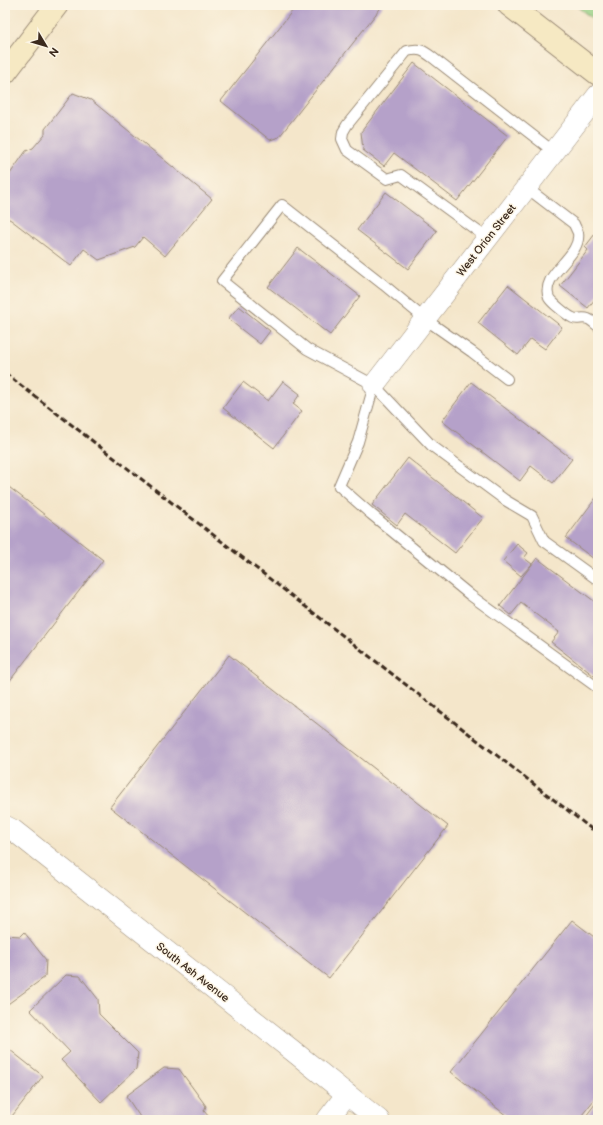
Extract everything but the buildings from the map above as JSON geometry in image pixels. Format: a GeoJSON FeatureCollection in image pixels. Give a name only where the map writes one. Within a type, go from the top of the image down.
{"type":"FeatureCollection","features":[{"type":"Feature","properties":{"kind":"main road"},"geometry":{"type":"LineString","coordinates":[[5,73],[58,5]]}},
{"type":"Feature","properties":{"kind":"main road"},"geometry":{"type":"LineString","coordinates":[[510,5],[598,74]]}},
{"type":"Feature","properties":{"kind":"street","name":"West Orion Street"},"geometry":{"type":"LineString","coordinates":[[374,385],[598,95]]}},
{"type":"Feature","properties":{"kind":"street","name":"South Ash Avenue"},"geometry":{"type":"LineString","coordinates":[[5,826],[19,835],[379,1120]]}},
{"type":"Feature","properties":{"kind":"street"},"geometry":{"type":"LineString","coordinates":[[327,1120],[347,1094]]}},
{"type":"Feature","properties":{"kind":"lane"},"geometry":{"type":"LineString","coordinates":[[487,238],[401,175],[387,179],[348,150],[342,139],[343,132],[347,125],[407,51],[415,49],[420,50],[437,60],[554,152]]}},
{"type":"Feature","properties":{"kind":"lane"},"geometry":{"type":"LineString","coordinates":[[527,188],[574,224],[578,233],[577,243],[549,282],[549,297],[552,302],[573,318],[588,319],[597,324]]}},
{"type":"Feature","properties":{"kind":"lane"},"geometry":{"type":"LineString","coordinates":[[507,379],[425,319],[282,205],[222,281],[307,349],[374,385],[432,446],[505,500],[532,516],[544,541],[598,580]]}},
{"type":"Feature","properties":{"kind":"lane"},"geometry":{"type":"LineString","coordinates":[[374,385],[358,442],[340,486],[371,514],[470,595],[598,688]]}},
{"type":"Feature","properties":{"kind":"green space"},"geometry":{"type":"Polygon","coordinates":[[[575,5],[598,5],[598,23],[575,5]]]}},
{"type":"Feature","properties":{"kind":"railway"},"geometry":{"type":"LineString","coordinates":[[5,373],[598,834]]}}]}
